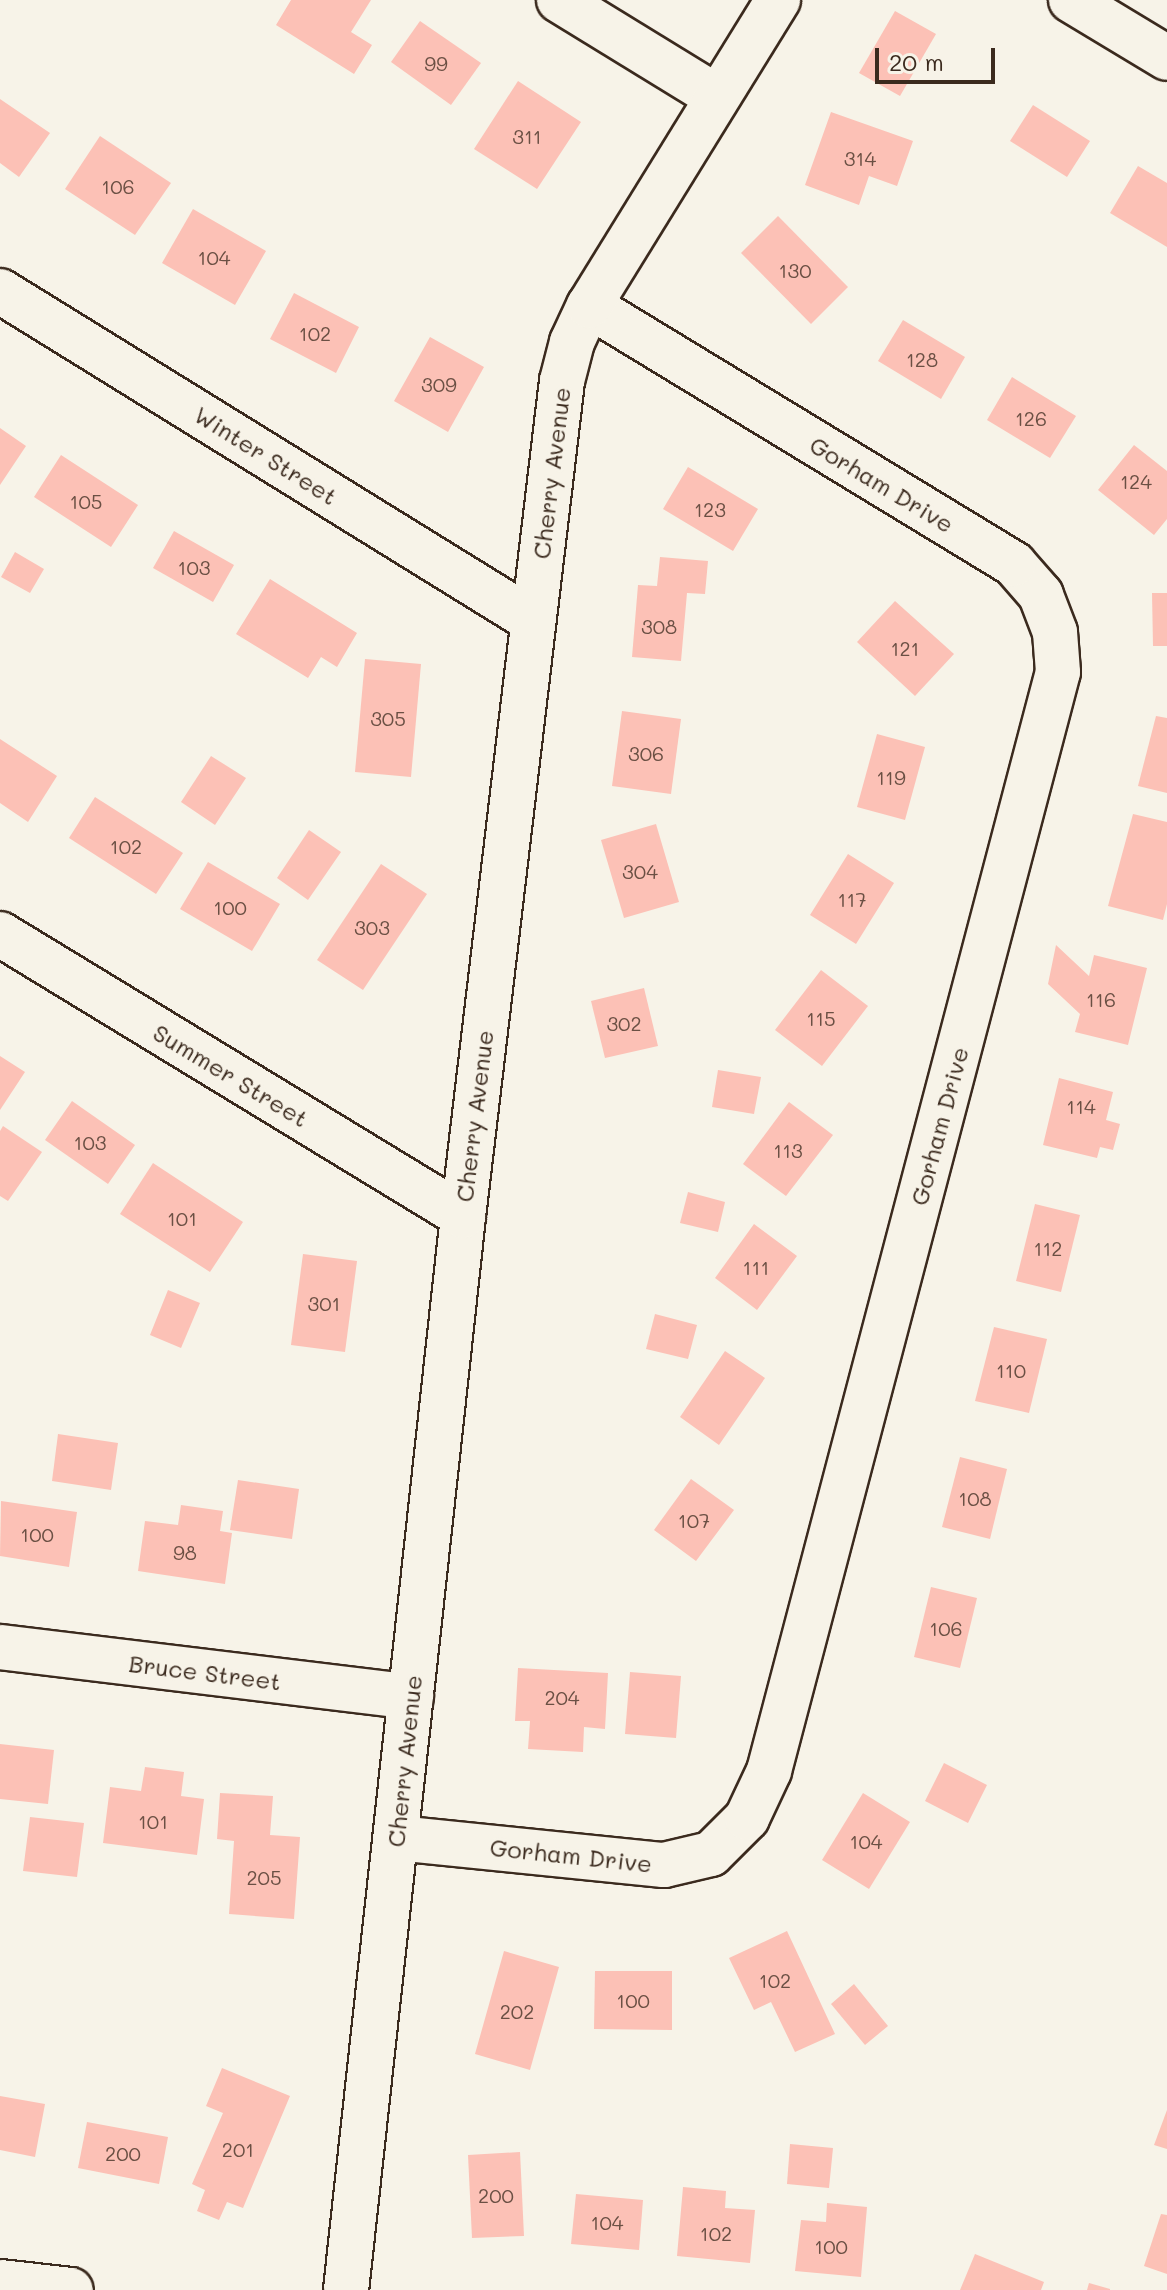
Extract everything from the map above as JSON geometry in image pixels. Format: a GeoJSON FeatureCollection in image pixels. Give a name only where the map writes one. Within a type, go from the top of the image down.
{"type":"FeatureCollection","features":[{"type":"Feature","properties":{"kind":"street"},"geometry":{"type":"LineString","coordinates":[[559,0],[717,97]]}},
{"type":"Feature","properties":{"kind":"street","name":"Cherry Avenue"},"geometry":{"type":"LineString","coordinates":[[346,2290],[463,1216],[562,381],[572,342],[589,306],[778,0]]}},
{"type":"Feature","properties":{"kind":"street"},"geometry":{"type":"LineString","coordinates":[[1071,0],[1167,58]]}},
{"type":"Feature","properties":{"kind":"street","name":"Winter Street"},"geometry":{"type":"LineString","coordinates":[[0,291],[532,620]]}},
{"type":"Feature","properties":{"kind":"street","name":"Gorham Drive"},"geometry":{"type":"LineString","coordinates":[[397,1838],[664,1865],[711,1854],[747,1818],[769,1771],[1058,672],[1055,632],[1041,595],[1014,564],[589,306]]}},
{"type":"Feature","properties":{"kind":"street","name":"Summer Street"},"geometry":{"type":"LineString","coordinates":[[0,934],[463,1216]]}},
{"type":"Feature","properties":{"kind":"street","name":"Bruce Street"},"geometry":{"type":"LineString","coordinates":[[0,1647],[411,1697]]}},
{"type":"Feature","properties":{"kind":"street"},"geometry":{"type":"LineString","coordinates":[[0,2282],[71,2290]]}},
{"type":"Feature","properties":{"kind":"building"},"geometry":{"type":"Polygon","coordinates":[[[291,0],[371,0],[351,32],[372,45],[354,74],[276,25],[291,0]]]}},
{"type":"Feature","properties":{"kind":"building"},"geometry":{"type":"Polygon","coordinates":[[[895,11],[936,34],[900,96],[859,73],[895,11]]]}},
{"type":"Feature","properties":{"kind":"building"},"geometry":{"type":"Polygon","coordinates":[[[420,21],[481,63],[451,105],[391,62],[420,21]]]}},
{"type":"Feature","properties":{"kind":"building"},"geometry":{"type":"Polygon","coordinates":[[[518,81],[581,122],[537,189],[474,149],[518,81]]]}},
{"type":"Feature","properties":{"kind":"building"},"geometry":{"type":"Polygon","coordinates":[[[0,99],[50,133],[19,177],[0,163],[0,99]]]}},
{"type":"Feature","properties":{"kind":"building"},"geometry":{"type":"Polygon","coordinates":[[[1033,105],[1090,141],[1067,177],[1010,141],[1033,105]]]}},
{"type":"Feature","properties":{"kind":"building"},"geometry":{"type":"Polygon","coordinates":[[[831,112],[913,141],[897,186],[869,176],[859,205],[805,185],[831,112]]]}},
{"type":"Feature","properties":{"kind":"building"},"geometry":{"type":"Polygon","coordinates":[[[100,136],[171,183],[135,235],[65,189],[100,136]]]}},
{"type":"Feature","properties":{"kind":"building"},"geometry":{"type":"Polygon","coordinates":[[[1138,166],[1167,183],[1167,247],[1110,213],[1138,166]]]}},
{"type":"Feature","properties":{"kind":"building"},"geometry":{"type":"Polygon","coordinates":[[[193,209],[266,251],[235,305],[162,263],[193,209]]]}},
{"type":"Feature","properties":{"kind":"building"},"geometry":{"type":"Polygon","coordinates":[[[778,216],[848,287],[811,324],[741,253],[778,216]]]}},
{"type":"Feature","properties":{"kind":"building"},"geometry":{"type":"Polygon","coordinates":[[[294,293],[359,327],[336,373],[270,339],[294,293]]]}},
{"type":"Feature","properties":{"kind":"building"},"geometry":{"type":"Polygon","coordinates":[[[903,320],[965,357],[941,399],[878,361],[903,320]]]}},
{"type":"Feature","properties":{"kind":"building"},"geometry":{"type":"Polygon","coordinates":[[[430,337],[484,367],[448,432],[394,401],[430,337]]]}},
{"type":"Feature","properties":{"kind":"building"},"geometry":{"type":"Polygon","coordinates":[[[1012,377],[1076,416],[1050,458],[987,420],[1012,377]]]}},
{"type":"Feature","properties":{"kind":"building"},"geometry":{"type":"Polygon","coordinates":[[[0,428],[26,446],[0,485],[0,428]]]}},
{"type":"Feature","properties":{"kind":"building"},"geometry":{"type":"Polygon","coordinates":[[[1134,445],[1167,471],[1167,519],[1154,535],[1098,490],[1134,445]]]}},
{"type":"Feature","properties":{"kind":"building"},"geometry":{"type":"Polygon","coordinates":[[[61,455],[138,505],[111,547],[34,497],[61,455]]]}},
{"type":"Feature","properties":{"kind":"building"},"geometry":{"type":"Polygon","coordinates":[[[688,467],[758,509],[733,551],[663,509],[688,467]]]}},
{"type":"Feature","properties":{"kind":"building"},"geometry":{"type":"Polygon","coordinates":[[[174,531],[234,565],[213,602],[153,568],[174,531]]]}},
{"type":"Feature","properties":{"kind":"building"},"geometry":{"type":"Polygon","coordinates":[[[15,552],[44,569],[30,593],[1,577],[15,552]]]}},
{"type":"Feature","properties":{"kind":"building"},"geometry":{"type":"Polygon","coordinates":[[[660,557],[708,561],[705,594],[687,593],[681,661],[632,657],[638,585],[657,586],[660,557]]]}},
{"type":"Feature","properties":{"kind":"building"},"geometry":{"type":"Polygon","coordinates":[[[270,579],[357,633],[337,667],[321,657],[308,678],[236,634],[270,579]]]}},
{"type":"Feature","properties":{"kind":"building"},"geometry":{"type":"Polygon","coordinates":[[[1152,593],[1167,593],[1167,646],[1153,646],[1152,593]]]}},
{"type":"Feature","properties":{"kind":"building"},"geometry":{"type":"Polygon","coordinates":[[[895,601],[954,654],[915,696],[857,642],[895,601]]]}},
{"type":"Feature","properties":{"kind":"building"},"geometry":{"type":"Polygon","coordinates":[[[365,659],[421,664],[411,777],[355,772],[365,659]]]}},
{"type":"Feature","properties":{"kind":"building"},"geometry":{"type":"Polygon","coordinates":[[[622,711],[681,719],[671,794],[612,786],[622,711]]]}},
{"type":"Feature","properties":{"kind":"building"},"geometry":{"type":"Polygon","coordinates":[[[1156,716],[1167,718],[1167,793],[1138,786],[1156,716]]]}},
{"type":"Feature","properties":{"kind":"building"},"geometry":{"type":"Polygon","coordinates":[[[877,734],[925,747],[905,820],[857,807],[877,734]]]}},
{"type":"Feature","properties":{"kind":"building"},"geometry":{"type":"Polygon","coordinates":[[[0,739],[57,776],[28,822],[0,803],[0,739]]]}},
{"type":"Feature","properties":{"kind":"building"},"geometry":{"type":"Polygon","coordinates":[[[211,756],[246,778],[215,825],[181,802],[211,756]]]}},
{"type":"Feature","properties":{"kind":"building"},"geometry":{"type":"Polygon","coordinates":[[[95,797],[183,853],[156,894],[69,838],[95,797]]]}},
{"type":"Feature","properties":{"kind":"building"},"geometry":{"type":"Polygon","coordinates":[[[1133,814],[1167,822],[1167,904],[1163,920],[1108,906],[1133,814]]]}},
{"type":"Feature","properties":{"kind":"building"},"geometry":{"type":"Polygon","coordinates":[[[656,824],[679,902],[624,918],[601,840],[656,824]]]}},
{"type":"Feature","properties":{"kind":"building"},"geometry":{"type":"Polygon","coordinates":[[[309,830],[341,852],[308,900],[277,878],[309,830]]]}},
{"type":"Feature","properties":{"kind":"building"},"geometry":{"type":"Polygon","coordinates":[[[848,854],[894,883],[856,944],[810,915],[848,854]]]}},
{"type":"Feature","properties":{"kind":"building"},"geometry":{"type":"Polygon","coordinates":[[[208,862],[280,904],[252,951],[180,909],[208,862]]]}},
{"type":"Feature","properties":{"kind":"building"},"geometry":{"type":"Polygon","coordinates":[[[381,864],[427,894],[363,990],[317,960],[381,864]]]}},
{"type":"Feature","properties":{"kind":"building"},"geometry":{"type":"Polygon","coordinates":[[[1056,945],[1089,976],[1094,955],[1147,968],[1128,1045],[1075,1032],[1080,1014],[1048,984],[1056,945]]]}},
{"type":"Feature","properties":{"kind":"building"},"geometry":{"type":"Polygon","coordinates":[[[821,970],[868,1006],[822,1066],[775,1030],[821,970]]]}},
{"type":"Feature","properties":{"kind":"building"},"geometry":{"type":"Polygon","coordinates":[[[644,988],[658,1046],[605,1058],[591,1001],[644,988]]]}},
{"type":"Feature","properties":{"kind":"building"},"geometry":{"type":"Polygon","coordinates":[[[0,1056],[25,1072],[0,1110],[0,1056]]]}},
{"type":"Feature","properties":{"kind":"building"},"geometry":{"type":"Polygon","coordinates":[[[718,1070],[761,1077],[754,1114],[712,1107],[718,1070]]]}},
{"type":"Feature","properties":{"kind":"building"},"geometry":{"type":"Polygon","coordinates":[[[1059,1078],[1113,1092],[1106,1120],[1120,1124],[1113,1150],[1100,1147],[1097,1158],[1043,1145],[1059,1078]]]}},
{"type":"Feature","properties":{"kind":"building"},"geometry":{"type":"Polygon","coordinates":[[[72,1101],[135,1145],[108,1184],[45,1140],[72,1101]]]}},
{"type":"Feature","properties":{"kind":"building"},"geometry":{"type":"Polygon","coordinates":[[[789,1102],[833,1135],[786,1196],[743,1164],[789,1102]]]}},
{"type":"Feature","properties":{"kind":"building"},"geometry":{"type":"Polygon","coordinates":[[[3,1126],[42,1152],[8,1201],[0,1196],[0,1131],[3,1126]]]}},
{"type":"Feature","properties":{"kind":"building"},"geometry":{"type":"Polygon","coordinates":[[[153,1163],[243,1222],[210,1272],[120,1214],[153,1163]]]}},
{"type":"Feature","properties":{"kind":"building"},"geometry":{"type":"Polygon","coordinates":[[[688,1192],[725,1202],[718,1232],[680,1223],[688,1192]]]}},
{"type":"Feature","properties":{"kind":"building"},"geometry":{"type":"Polygon","coordinates":[[[1035,1204],[1080,1215],[1061,1292],[1016,1281],[1035,1204]]]}},
{"type":"Feature","properties":{"kind":"building"},"geometry":{"type":"Polygon","coordinates":[[[754,1224],[797,1256],[757,1310],[715,1278],[754,1224]]]}},
{"type":"Feature","properties":{"kind":"building"},"geometry":{"type":"Polygon","coordinates":[[[303,1254],[357,1261],[345,1352],[291,1345],[303,1254]]]}},
{"type":"Feature","properties":{"kind":"building"},"geometry":{"type":"Polygon","coordinates":[[[168,1290],[200,1303],[181,1348],[150,1335],[168,1290]]]}},
{"type":"Feature","properties":{"kind":"building"},"geometry":{"type":"Polygon","coordinates":[[[655,1314],[697,1325],[688,1359],[646,1349],[655,1314]]]}},
{"type":"Feature","properties":{"kind":"building"},"geometry":{"type":"Polygon","coordinates":[[[994,1327],[1047,1339],[1029,1413],[975,1401],[994,1327]]]}},
{"type":"Feature","properties":{"kind":"building"},"geometry":{"type":"Polygon","coordinates":[[[725,1351],[765,1378],[719,1445],[680,1417],[725,1351]]]}},
{"type":"Feature","properties":{"kind":"building"},"geometry":{"type":"Polygon","coordinates":[[[58,1434],[118,1443],[111,1490],[52,1481],[58,1434]]]}},
{"type":"Feature","properties":{"kind":"building"},"geometry":{"type":"Polygon","coordinates":[[[960,1457],[1007,1469],[990,1539],[942,1527],[960,1457]]]}},
{"type":"Feature","properties":{"kind":"building"},"geometry":{"type":"Polygon","coordinates":[[[691,1479],[734,1510],[696,1561],[654,1530],[691,1479]]]}},
{"type":"Feature","properties":{"kind":"building"},"geometry":{"type":"Polygon","coordinates":[[[238,1480],[299,1489],[292,1539],[230,1530],[238,1480]]]}},
{"type":"Feature","properties":{"kind":"building"},"geometry":{"type":"Polygon","coordinates":[[[1,1501],[77,1512],[69,1567],[0,1556],[1,1501]]]}},
{"type":"Feature","properties":{"kind":"building"},"geometry":{"type":"Polygon","coordinates":[[[181,1505],[223,1511],[220,1531],[232,1533],[225,1584],[138,1571],[145,1521],[178,1525],[181,1505]]]}},
{"type":"Feature","properties":{"kind":"building"},"geometry":{"type":"Polygon","coordinates":[[[931,1587],[977,1598],[960,1668],[914,1657],[931,1587]]]}},
{"type":"Feature","properties":{"kind":"building"},"geometry":{"type":"Polygon","coordinates":[[[518,1668],[608,1673],[605,1729],[584,1727],[583,1752],[528,1749],[530,1721],[515,1721],[518,1668]]]}},
{"type":"Feature","properties":{"kind":"building"},"geometry":{"type":"Polygon","coordinates":[[[630,1672],[681,1676],[676,1738],[625,1734],[630,1672]]]}},
{"type":"Feature","properties":{"kind":"building"},"geometry":{"type":"Polygon","coordinates":[[[0,1744],[54,1750],[48,1804],[0,1799],[0,1744]]]}},
{"type":"Feature","properties":{"kind":"building"},"geometry":{"type":"Polygon","coordinates":[[[944,1763],[987,1785],[968,1823],[925,1801],[944,1763]]]}},
{"type":"Feature","properties":{"kind":"building"},"geometry":{"type":"Polygon","coordinates":[[[145,1767],[184,1772],[181,1796],[204,1799],[197,1855],[103,1843],[110,1787],[141,1791],[145,1767]]]}},
{"type":"Feature","properties":{"kind":"building"},"geometry":{"type":"Polygon","coordinates":[[[220,1793],[273,1796],[270,1835],[300,1837],[294,1919],[229,1914],[234,1841],[217,1839],[220,1793]]]}},
{"type":"Feature","properties":{"kind":"building"},"geometry":{"type":"Polygon","coordinates":[[[863,1793],[910,1822],[869,1889],[822,1860],[863,1793]]]}},
{"type":"Feature","properties":{"kind":"building"},"geometry":{"type":"Polygon","coordinates":[[[30,1817],[84,1823],[77,1877],[23,1871],[30,1817]]]}},
{"type":"Feature","properties":{"kind":"building"},"geometry":{"type":"Polygon","coordinates":[[[787,1931],[835,2034],[795,2052],[771,2002],[754,2010],[729,1958],[787,1931]]]}},
{"type":"Feature","properties":{"kind":"building"},"geometry":{"type":"Polygon","coordinates":[[[504,1951],[559,1967],[530,2070],[475,2054],[504,1951]]]}},
{"type":"Feature","properties":{"kind":"building"},"geometry":{"type":"Polygon","coordinates":[[[595,1971],[672,1971],[672,2030],[594,2029],[595,1971]]]}},
{"type":"Feature","properties":{"kind":"building"},"geometry":{"type":"Polygon","coordinates":[[[854,1984],[888,2026],[865,2045],[831,2004],[854,1984]]]}},
{"type":"Feature","properties":{"kind":"building"},"geometry":{"type":"Polygon","coordinates":[[[222,2068],[290,2096],[243,2208],[227,2202],[219,2220],[197,2211],[205,2190],[192,2184],[223,2113],[206,2106],[222,2068]]]}},
{"type":"Feature","properties":{"kind":"building"},"geometry":{"type":"Polygon","coordinates":[[[0,2096],[45,2104],[35,2157],[0,2150],[0,2096]]]}},
{"type":"Feature","properties":{"kind":"building"},"geometry":{"type":"Polygon","coordinates":[[[1167,2110],[1167,2149],[1154,2145],[1167,2110]]]}},
{"type":"Feature","properties":{"kind":"building"},"geometry":{"type":"Polygon","coordinates":[[[87,2122],[168,2137],[159,2184],[78,2168],[87,2122]]]}},
{"type":"Feature","properties":{"kind":"building"},"geometry":{"type":"Polygon","coordinates":[[[790,2144],[833,2148],[829,2188],[787,2184],[790,2144]]]}},
{"type":"Feature","properties":{"kind":"building"},"geometry":{"type":"Polygon","coordinates":[[[520,2152],[524,2236],[472,2238],[468,2155],[520,2152]]]}},
{"type":"Feature","properties":{"kind":"building"},"geometry":{"type":"Polygon","coordinates":[[[683,2187],[726,2191],[725,2208],[755,2210],[750,2263],[677,2256],[683,2187]]]}},
{"type":"Feature","properties":{"kind":"building"},"geometry":{"type":"Polygon","coordinates":[[[576,2194],[643,2200],[639,2250],[571,2244],[576,2194]]]}},
{"type":"Feature","properties":{"kind":"building"},"geometry":{"type":"Polygon","coordinates":[[[827,2203],[867,2207],[861,2277],[795,2271],[801,2220],[826,2222],[827,2203]]]}},
{"type":"Feature","properties":{"kind":"building"},"geometry":{"type":"Polygon","coordinates":[[[1161,2214],[1167,2215],[1167,2274],[1144,2266],[1161,2214]]]}},
{"type":"Feature","properties":{"kind":"building"},"geometry":{"type":"Polygon","coordinates":[[[975,2254],[1044,2282],[1041,2290],[960,2290],[975,2254]]]}},
{"type":"Feature","properties":{"kind":"building"},"geometry":{"type":"Polygon","coordinates":[[[1089,2283],[1110,2289],[1110,2290],[1087,2290],[1089,2283]]]}}]}
